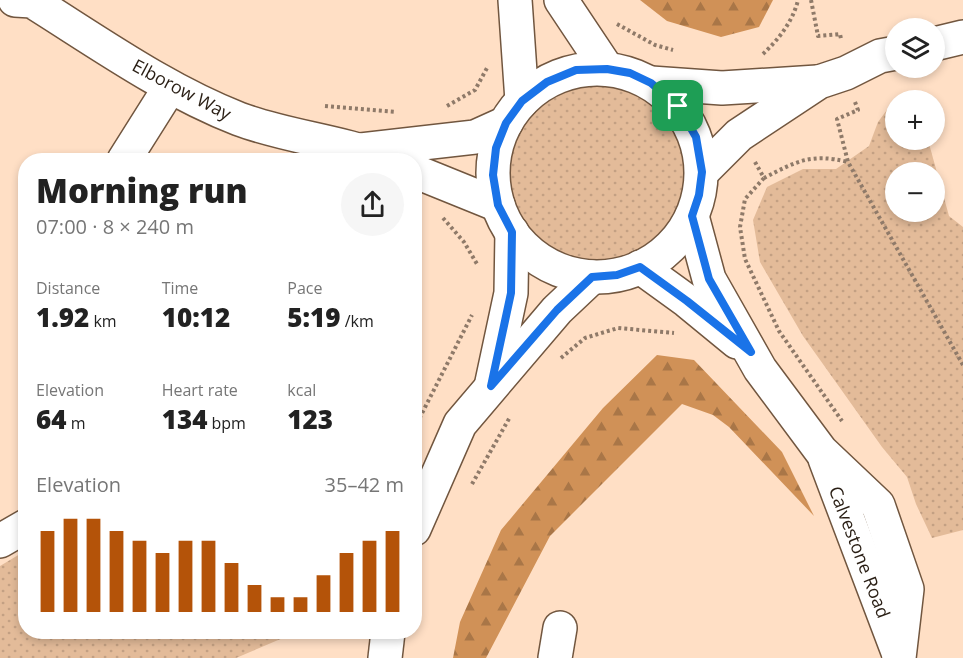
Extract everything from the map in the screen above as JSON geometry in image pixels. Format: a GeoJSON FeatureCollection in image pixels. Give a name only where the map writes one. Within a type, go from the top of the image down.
{"type":"FeatureCollection","features":[{"type":"Feature","properties":{"kind":"street","name":"Elborow Way"},"geometry":{"type":"LineString","coordinates":[[15,0],[32,2],[170,87],[239,119],[366,153]]}},
{"type":"Feature","properties":{"kind":"street"},"geometry":{"type":"LineString","coordinates":[[514,112],[515,0]]}},
{"type":"Feature","properties":{"kind":"street"},"geometry":{"type":"LineString","coordinates":[[561,0],[607,69]]}},
{"type":"Feature","properties":{"kind":"street"},"geometry":{"type":"LineString","coordinates":[[945,41],[963,37]]}},
{"type":"Feature","properties":{"kind":"street"},"geometry":{"type":"LineString","coordinates":[[651,83],[722,88],[819,82],[846,73],[885,55]]}},
{"type":"Feature","properties":{"kind":"street"},"geometry":{"type":"LineString","coordinates":[[422,175],[505,219],[533,255],[561,271],[592,277],[617,275],[640,267],[662,255],[680,237],[692,216],[699,195],[702,172],[696,137],[678,106],[651,83],[630,73],[607,69],[576,70],[547,82],[514,112],[496,148],[493,175],[505,219],[511,293],[491,386]]}},
{"type":"Feature","properties":{"kind":"street"},"geometry":{"type":"LineString","coordinates":[[702,172],[739,135],[819,82]]}},
{"type":"Feature","properties":{"kind":"street"},"geometry":{"type":"LineString","coordinates":[[128,153],[170,87]]}},
{"type":"Feature","properties":{"kind":"street","name":"Elborow Way"},"geometry":{"type":"LineString","coordinates":[[386,153],[475,138],[514,112]]}},
{"type":"Feature","properties":{"kind":"street","name":"Calvestone Road"},"geometry":{"type":"LineString","coordinates":[[692,216],[709,279],[760,369],[821,451],[899,656]]}},
{"type":"Feature","properties":{"kind":"street","name":"Calvestone Road"},"geometry":{"type":"LineString","coordinates":[[640,267],[751,352]]}},
{"type":"Feature","properties":{"kind":"street"},"geometry":{"type":"LineString","coordinates":[[422,511],[460,424],[557,310],[592,277]]}},
{"type":"Feature","properties":{"kind":"street"},"geometry":{"type":"LineString","coordinates":[[0,541],[18,531]]}},
{"type":"Feature","properties":{"kind":"street"},"geometry":{"type":"LineString","coordinates":[[385,658],[387,639]]}},
{"type":"Feature","properties":{"kind":"path"},"geometry":{"type":"LineString","coordinates":[[317,105],[405,111]]}},
{"type":"Feature","properties":{"kind":"path"},"geometry":{"type":"LineString","coordinates":[[848,162],[963,365]]}},
{"type":"Feature","properties":{"kind":"path"},"geometry":{"type":"LineString","coordinates":[[745,259],[740,227],[746,199],[764,178]]}},
{"type":"Feature","properties":{"kind":"path"},"geometry":{"type":"LineString","coordinates":[[554,364],[585,338],[618,328],[684,334]]}},
{"type":"Feature","properties":{"kind":"path"},"geometry":{"type":"LineString","coordinates":[[467,491],[513,413]]}},
{"type":"Feature","properties":{"kind":"shaded area"},"geometry":{"type":"Polygon","coordinates":[[[596,85],[630,92],[659,111],[678,140],[685,174],[678,208],[659,237],[630,256],[596,263],[562,256],[533,237],[514,208],[507,174],[514,140],[533,111],[562,92],[596,85]]]}},
{"type":"Feature","properties":{"kind":"shaded area"},"geometry":{"type":"Polygon","coordinates":[[[885,113],[885,150],[931,150],[934,162],[885,162],[885,222],[945,222],[945,202],[949,216],[963,227],[963,530],[932,538],[916,504],[907,477],[882,447],[803,336],[760,262],[753,220],[767,187],[803,169],[836,169],[869,146],[878,122],[885,113]]]}},
{"type":"Feature","properties":{"kind":"shaded area"},"geometry":{"type":"Polygon","coordinates":[[[18,555],[18,639],[281,639],[236,658],[0,658],[0,566],[18,555]]]}},
{"type":"Feature","properties":{"kind":"green space"},"geometry":{"type":"Polygon","coordinates":[[[640,0],[773,0],[759,27],[721,37],[667,21],[640,0]]]}},
{"type":"Feature","properties":{"kind":"green space"},"geometry":{"type":"Polygon","coordinates":[[[657,355],[694,360],[782,452],[814,516],[729,427],[713,415],[682,404],[550,536],[486,658],[453,658],[460,622],[501,530],[603,408],[657,355]]]}},
{"type":"Feature","properties":{"kind":"route"},"geometry":{"type":"LineString","coordinates":[[607,69],[630,73],[651,83],[678,106],[696,137],[702,172],[699,195],[692,216],[709,279],[751,352],[640,267],[617,275],[592,277],[557,310],[491,386],[511,293],[512,232],[498,205],[493,175],[496,148],[506,123],[522,101],[547,82],[576,70],[607,69]]}}]}
